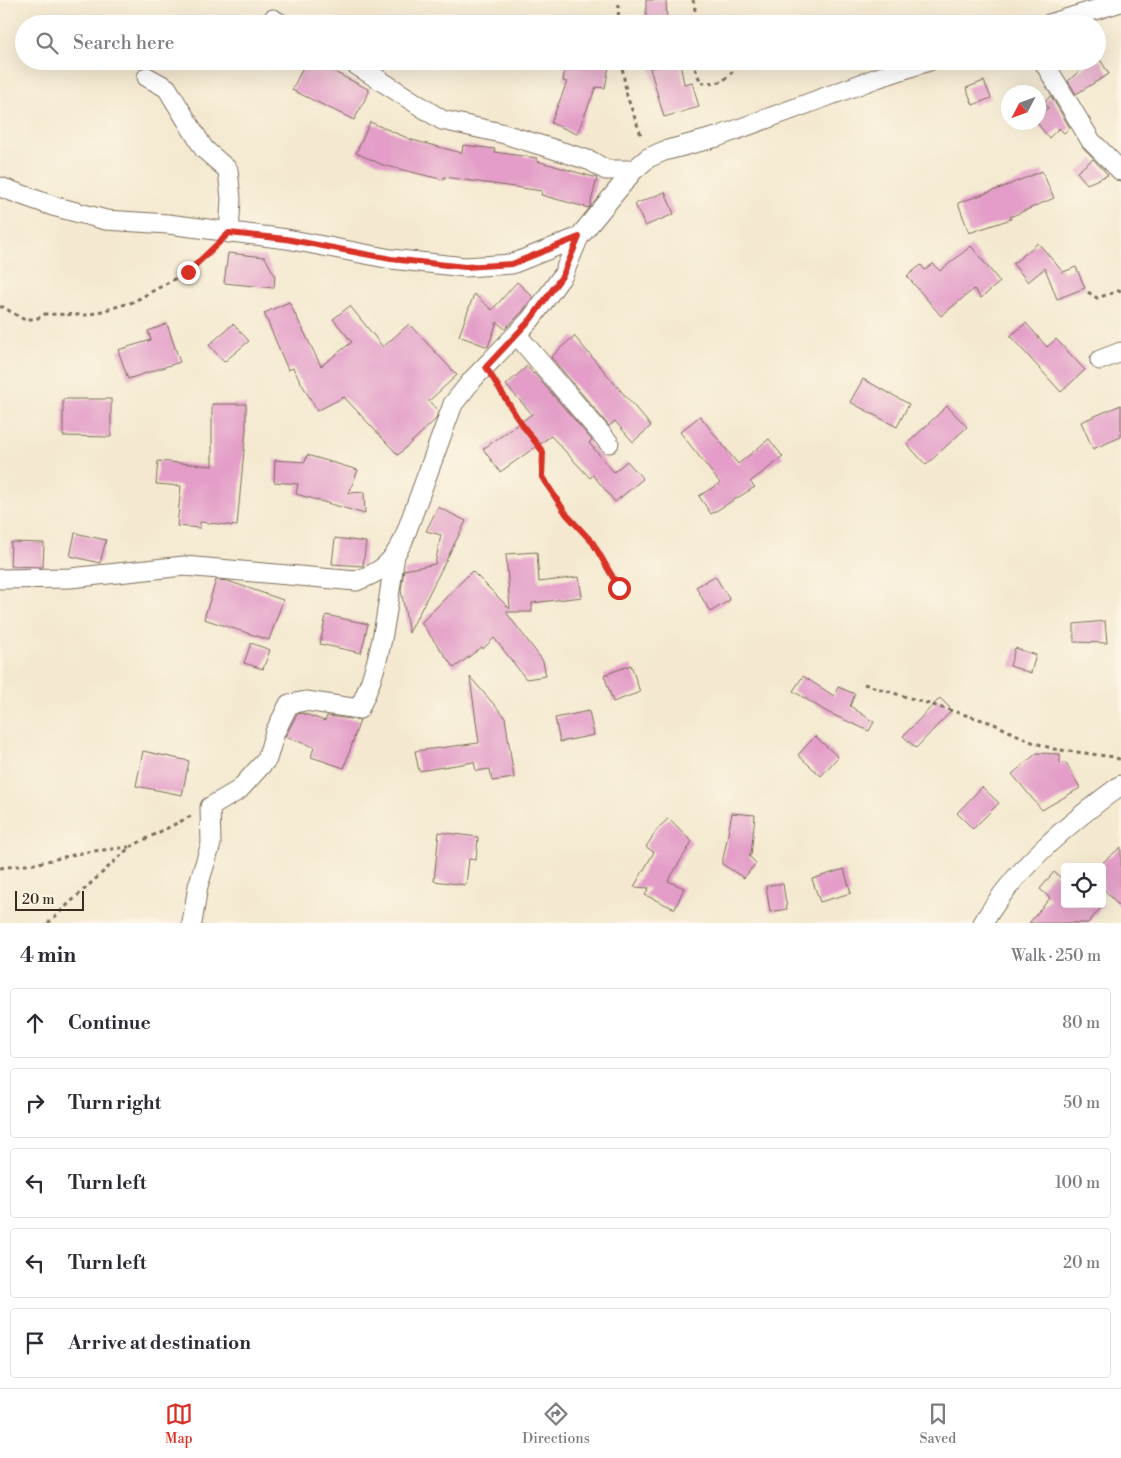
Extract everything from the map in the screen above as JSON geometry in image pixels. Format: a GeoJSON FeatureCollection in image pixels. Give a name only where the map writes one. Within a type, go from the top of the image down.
{"type":"FeatureCollection","features":[{"type":"Feature","properties":{"kind":"street"},"geometry":{"type":"LineString","coordinates":[[1078,15],[1121,2]]}},
{"type":"Feature","properties":{"kind":"street"},"geometry":{"type":"LineString","coordinates":[[364,70],[442,120],[501,133],[591,161],[606,170],[634,170]]}},
{"type":"Feature","properties":{"kind":"street"},"geometry":{"type":"LineString","coordinates":[[0,579],[70,578],[184,566],[356,581],[377,573],[395,555],[403,541],[453,404],[473,379],[531,319],[563,275],[579,237],[634,170],[648,158],[664,151],[717,137],[901,70]]}},
{"type":"Feature","properties":{"kind":"street"},"geometry":{"type":"LineString","coordinates":[[1048,70],[1091,141],[1121,171]]}},
{"type":"Feature","properties":{"kind":"street"},"geometry":{"type":"LineString","coordinates":[[147,77],[167,88],[204,149],[228,170],[231,199],[229,233]]}},
{"type":"Feature","properties":{"kind":"street"},"geometry":{"type":"LineString","coordinates":[[0,187],[53,206],[106,220],[168,224],[286,239],[391,259],[465,267],[512,264],[579,237]]}},
{"type":"Feature","properties":{"kind":"street"},"geometry":{"type":"LineString","coordinates":[[516,335],[609,442]]}},
{"type":"Feature","properties":{"kind":"street"},"geometry":{"type":"LineString","coordinates":[[1100,360],[1121,352]]}},
{"type":"Feature","properties":{"kind":"street"},"geometry":{"type":"LineString","coordinates":[[192,923],[198,886],[211,844],[210,807],[239,790],[267,759],[275,732],[289,704],[306,701],[359,710],[369,690],[384,639],[395,555]]}},
{"type":"Feature","properties":{"kind":"street"},"geometry":{"type":"LineString","coordinates":[[983,923],[1018,874],[1051,842],[1121,785]]}},
{"type":"Feature","properties":{"kind":"path"},"geometry":{"type":"LineString","coordinates":[[618,15],[619,0]]}},
{"type":"Feature","properties":{"kind":"path"},"geometry":{"type":"LineString","coordinates":[[692,0],[695,9],[693,15]]}},
{"type":"Feature","properties":{"kind":"path"},"geometry":{"type":"LineString","coordinates":[[623,70],[627,96],[648,158]]}},
{"type":"Feature","properties":{"kind":"path"},"geometry":{"type":"LineString","coordinates":[[696,70],[701,82],[722,82],[734,70]]}},
{"type":"Feature","properties":{"kind":"path"},"geometry":{"type":"LineString","coordinates":[[0,307],[23,319],[36,319],[46,314],[88,315],[133,302],[188,272],[229,233]]}},
{"type":"Feature","properties":{"kind":"path"},"geometry":{"type":"LineString","coordinates":[[1088,292],[1097,298],[1121,290]]}},
{"type":"Feature","properties":{"kind":"path"},"geometry":{"type":"LineString","coordinates":[[486,367],[520,422],[543,452],[542,477],[567,515],[593,543],[619,588]]}},
{"type":"Feature","properties":{"kind":"path"},"geometry":{"type":"LineString","coordinates":[[864,684],[992,723],[1032,742],[1054,749],[1114,757],[1121,760]]}},
{"type":"Feature","properties":{"kind":"path"},"geometry":{"type":"LineString","coordinates":[[48,923],[130,847],[210,807]]}},
{"type":"Feature","properties":{"kind":"path"},"geometry":{"type":"LineString","coordinates":[[0,868],[34,864],[86,852],[130,847]]}},
{"type":"Feature","properties":{"kind":"building"},"geometry":{"type":"Polygon","coordinates":[[[646,0],[666,0],[667,15],[646,15],[646,0]]]}},
{"type":"Feature","properties":{"kind":"building"},"geometry":{"type":"Polygon","coordinates":[[[1106,69],[1109,74],[1076,94],[1068,81],[1081,70],[1106,69]]]}},
{"type":"Feature","properties":{"kind":"building"},"geometry":{"type":"Polygon","coordinates":[[[302,70],[331,70],[370,90],[354,120],[292,90],[302,70]]]}},
{"type":"Feature","properties":{"kind":"building"},"geometry":{"type":"Polygon","coordinates":[[[565,70],[608,70],[605,88],[596,87],[577,134],[551,123],[567,82],[563,81],[565,70]]]}},
{"type":"Feature","properties":{"kind":"building"},"geometry":{"type":"Polygon","coordinates":[[[651,70],[681,70],[684,84],[692,82],[699,107],[664,117],[651,70]]]}},
{"type":"Feature","properties":{"kind":"building"},"geometry":{"type":"Polygon","coordinates":[[[984,81],[991,98],[973,105],[966,88],[984,81]]]}},
{"type":"Feature","properties":{"kind":"building"},"geometry":{"type":"Polygon","coordinates":[[[1051,96],[1070,128],[1064,133],[1059,128],[1049,138],[1043,130],[1046,130],[1046,110],[1048,108],[1046,100],[1051,96]]]}},
{"type":"Feature","properties":{"kind":"building"},"geometry":{"type":"Polygon","coordinates":[[[370,122],[412,140],[462,153],[463,145],[495,149],[494,152],[537,158],[537,161],[597,178],[590,206],[589,208],[541,195],[542,191],[444,177],[444,180],[383,165],[356,153],[370,122]]]}},
{"type":"Feature","properties":{"kind":"building"},"geometry":{"type":"Polygon","coordinates":[[[1093,159],[1108,175],[1087,184],[1077,172],[1093,159]]]}},
{"type":"Feature","properties":{"kind":"building"},"geometry":{"type":"Polygon","coordinates":[[[1042,171],[1054,198],[1010,217],[1011,219],[969,233],[958,203],[1042,171]]]}},
{"type":"Feature","properties":{"kind":"building"},"geometry":{"type":"Polygon","coordinates":[[[665,192],[674,214],[645,226],[635,204],[665,192]]]}},
{"type":"Feature","properties":{"kind":"building"},"geometry":{"type":"Polygon","coordinates":[[[1038,243],[1063,272],[1076,267],[1085,288],[1057,299],[1045,268],[1028,282],[1013,264],[1038,243]]]}},
{"type":"Feature","properties":{"kind":"building"},"geometry":{"type":"Polygon","coordinates":[[[971,246],[1000,282],[981,298],[974,289],[941,316],[907,276],[921,265],[925,270],[933,264],[940,271],[971,246]]]}},
{"type":"Feature","properties":{"kind":"building"},"geometry":{"type":"Polygon","coordinates":[[[228,253],[265,257],[275,276],[274,288],[224,283],[228,253]]]}},
{"type":"Feature","properties":{"kind":"building"},"geometry":{"type":"Polygon","coordinates":[[[517,282],[533,297],[522,312],[505,329],[497,322],[488,347],[459,336],[474,294],[492,310],[517,282]]]}},
{"type":"Feature","properties":{"kind":"building"},"geometry":{"type":"Polygon","coordinates":[[[289,302],[321,366],[352,342],[333,319],[350,306],[383,347],[409,324],[457,375],[429,401],[438,411],[436,419],[398,455],[344,397],[317,411],[293,368],[288,370],[264,313],[289,302]]]}},
{"type":"Feature","properties":{"kind":"building"},"geometry":{"type":"Polygon","coordinates":[[[1026,323],[1047,347],[1056,339],[1085,370],[1061,392],[1010,336],[1026,323]]]}},
{"type":"Feature","properties":{"kind":"building"},"geometry":{"type":"Polygon","coordinates":[[[167,324],[180,362],[128,379],[118,350],[151,340],[148,331],[167,324]]]}},
{"type":"Feature","properties":{"kind":"building"},"geometry":{"type":"Polygon","coordinates":[[[233,324],[249,341],[224,362],[209,345],[233,324]]]}},
{"type":"Feature","properties":{"kind":"building"},"geometry":{"type":"Polygon","coordinates":[[[574,336],[651,426],[633,442],[615,421],[609,426],[551,357],[574,336]]]}},
{"type":"Feature","properties":{"kind":"building"},"geometry":{"type":"Polygon","coordinates":[[[527,366],[592,440],[589,443],[614,472],[627,461],[643,479],[615,502],[593,475],[590,478],[551,436],[500,472],[483,449],[532,414],[506,385],[527,366]]]}},
{"type":"Feature","properties":{"kind":"building"},"geometry":{"type":"Polygon","coordinates":[[[863,379],[909,404],[897,427],[850,402],[863,379]]]}},
{"type":"Feature","properties":{"kind":"building"},"geometry":{"type":"Polygon","coordinates":[[[63,399],[111,399],[111,437],[63,436],[63,399]]]}},
{"type":"Feature","properties":{"kind":"building"},"geometry":{"type":"Polygon","coordinates":[[[212,404],[246,404],[246,429],[237,526],[200,522],[200,528],[177,526],[181,486],[156,484],[158,461],[212,466],[212,404]]]}},
{"type":"Feature","properties":{"kind":"building"},"geometry":{"type":"Polygon","coordinates":[[[1121,405],[1121,437],[1093,449],[1081,422],[1121,405]]]}},
{"type":"Feature","properties":{"kind":"building"},"geometry":{"type":"Polygon","coordinates":[[[947,406],[967,427],[926,465],[907,444],[947,406]]]}},
{"type":"Feature","properties":{"kind":"building"},"geometry":{"type":"Polygon","coordinates":[[[700,416],[738,464],[769,439],[783,457],[750,482],[755,487],[711,514],[699,496],[720,483],[680,432],[700,416]]]}},
{"type":"Feature","properties":{"kind":"building"},"geometry":{"type":"Polygon","coordinates":[[[307,455],[358,470],[349,493],[364,492],[365,514],[296,494],[298,484],[274,482],[275,460],[305,462],[307,455]]]}},
{"type":"Feature","properties":{"kind":"building"},"geometry":{"type":"Polygon","coordinates":[[[438,507],[466,521],[409,633],[401,590],[404,570],[435,564],[441,535],[426,531],[438,507]]]}},
{"type":"Feature","properties":{"kind":"building"},"geometry":{"type":"Polygon","coordinates":[[[75,533],[106,540],[100,563],[70,556],[75,533]]]}},
{"type":"Feature","properties":{"kind":"building"},"geometry":{"type":"Polygon","coordinates":[[[335,538],[366,542],[363,566],[332,564],[335,538]]]}},
{"type":"Feature","properties":{"kind":"building"},"geometry":{"type":"Polygon","coordinates":[[[11,542],[44,543],[43,567],[10,566],[11,542]]]}},
{"type":"Feature","properties":{"kind":"building"},"geometry":{"type":"Polygon","coordinates":[[[537,552],[539,582],[579,577],[582,597],[532,603],[532,612],[506,612],[543,661],[546,676],[526,679],[494,638],[483,649],[482,647],[454,668],[421,623],[472,571],[510,609],[506,554],[537,552]]]}},
{"type":"Feature","properties":{"kind":"building"},"geometry":{"type":"Polygon","coordinates":[[[715,576],[730,600],[710,612],[696,587],[715,576]]]}},
{"type":"Feature","properties":{"kind":"building"},"geometry":{"type":"Polygon","coordinates":[[[216,580],[228,581],[283,600],[269,640],[204,619],[216,580]]]}},
{"type":"Feature","properties":{"kind":"building"},"geometry":{"type":"Polygon","coordinates":[[[326,615],[368,624],[361,653],[320,644],[326,615]]]}},
{"type":"Feature","properties":{"kind":"building"},"geometry":{"type":"Polygon","coordinates":[[[1105,621],[1107,643],[1074,642],[1074,624],[1105,621]]]}},
{"type":"Feature","properties":{"kind":"building"},"geometry":{"type":"Polygon","coordinates":[[[251,643],[270,650],[263,669],[244,663],[251,643]]]}},
{"type":"Feature","properties":{"kind":"building"},"geometry":{"type":"Polygon","coordinates":[[[1015,648],[1036,655],[1031,673],[1010,666],[1015,648]]]}},
{"type":"Feature","properties":{"kind":"building"},"geometry":{"type":"Polygon","coordinates":[[[631,665],[640,692],[613,702],[604,675],[631,665]]]}},
{"type":"Feature","properties":{"kind":"building"},"geometry":{"type":"Polygon","coordinates":[[[803,676],[834,696],[838,687],[855,694],[850,706],[874,722],[869,731],[827,712],[793,691],[803,676]]]}},
{"type":"Feature","properties":{"kind":"building"},"geometry":{"type":"Polygon","coordinates":[[[470,677],[505,717],[514,778],[492,781],[490,769],[476,771],[474,762],[419,771],[415,751],[479,743],[470,677]]]}},
{"type":"Feature","properties":{"kind":"building"},"geometry":{"type":"Polygon","coordinates":[[[940,698],[952,710],[916,748],[903,736],[940,698]]]}},
{"type":"Feature","properties":{"kind":"building"},"geometry":{"type":"Polygon","coordinates":[[[589,711],[594,735],[560,742],[555,718],[589,711]]]}},
{"type":"Feature","properties":{"kind":"building"},"geometry":{"type":"Polygon","coordinates":[[[302,713],[325,721],[327,716],[360,720],[344,768],[311,757],[314,747],[285,737],[297,714],[302,713]]]}},
{"type":"Feature","properties":{"kind":"building"},"geometry":{"type":"Polygon","coordinates":[[[815,736],[838,757],[821,776],[798,755],[815,736]]]}},
{"type":"Feature","properties":{"kind":"building"},"geometry":{"type":"Polygon","coordinates":[[[143,751],[189,761],[182,795],[136,786],[143,751]]]}},
{"type":"Feature","properties":{"kind":"building"},"geometry":{"type":"Polygon","coordinates":[[[1037,753],[1060,754],[1060,764],[1066,763],[1080,788],[1042,810],[1012,774],[1037,753]]]}},
{"type":"Feature","properties":{"kind":"building"},"geometry":{"type":"Polygon","coordinates":[[[982,787],[999,803],[973,829],[957,813],[982,787]]]}},
{"type":"Feature","properties":{"kind":"building"},"geometry":{"type":"Polygon","coordinates":[[[732,813],[755,815],[751,855],[748,855],[756,863],[744,878],[722,864],[732,813]]]}},
{"type":"Feature","properties":{"kind":"building"},"geometry":{"type":"Polygon","coordinates":[[[669,818],[692,842],[668,881],[684,888],[675,909],[645,895],[649,888],[634,887],[654,852],[646,847],[658,828],[669,818]]]}},
{"type":"Feature","properties":{"kind":"building"},"geometry":{"type":"Polygon","coordinates":[[[439,832],[478,837],[476,860],[469,859],[466,885],[434,881],[439,832]]]}},
{"type":"Feature","properties":{"kind":"building"},"geometry":{"type":"Polygon","coordinates":[[[1121,847],[1121,908],[1106,891],[1106,863],[1102,863],[1121,847]]]}},
{"type":"Feature","properties":{"kind":"building"},"geometry":{"type":"Polygon","coordinates":[[[844,869],[851,893],[820,902],[812,879],[844,869]]]}},
{"type":"Feature","properties":{"kind":"building"},"geometry":{"type":"Polygon","coordinates":[[[1054,872],[1061,878],[1061,908],[1101,908],[1088,923],[1029,923],[1050,898],[1040,889],[1054,872]]]}},
{"type":"Feature","properties":{"kind":"building"},"geometry":{"type":"Polygon","coordinates":[[[783,884],[787,909],[770,912],[766,886],[783,884]]]}},
{"type":"Feature","properties":{"kind":"route"},"geometry":{"type":"LineString","coordinates":[[188,272],[229,233],[286,239],[391,259],[465,267],[512,264],[579,237],[563,275],[531,319],[486,367],[520,422],[543,452],[542,477],[567,515],[593,543],[619,588]]}}]}
